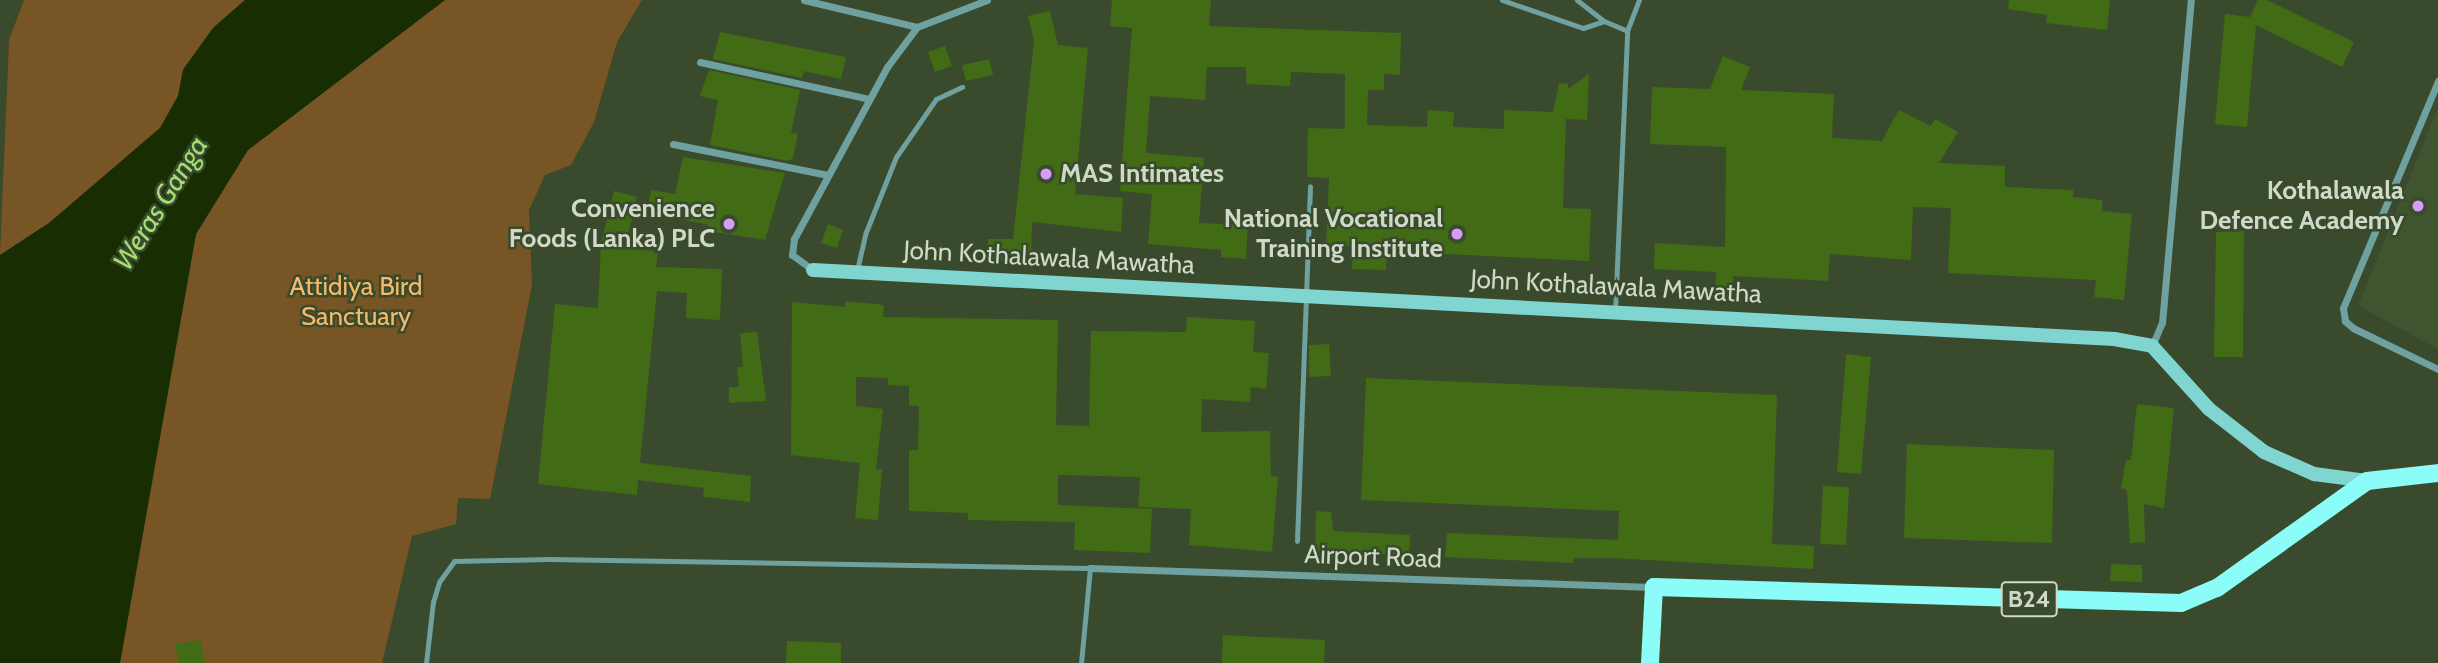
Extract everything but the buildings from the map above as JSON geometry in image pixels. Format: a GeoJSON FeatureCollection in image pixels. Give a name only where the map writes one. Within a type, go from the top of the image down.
{"type":"FeatureCollection","features":[{"type":"Feature","properties":{"kind":"main road","name":"B24"},"geometry":{"type":"LineString","coordinates":[[1654,587],[2181,603],[2217,588],[2367,481],[2438,473]]}},
{"type":"Feature","properties":{"kind":"main road"},"geometry":{"type":"LineString","coordinates":[[1650,663],[1654,587]]}},
{"type":"Feature","properties":{"kind":"street"},"geometry":{"type":"LineString","coordinates":[[804,0],[916,26],[987,0]]}},
{"type":"Feature","properties":{"kind":"street"},"geometry":{"type":"LineString","coordinates":[[2192,0],[2162,323],[2152,346],[2201,401],[2264,452],[2314,474],[2367,481]]}},
{"type":"Feature","properties":{"kind":"street"},"geometry":{"type":"LineString","coordinates":[[813,270],[796,262],[792,246],[869,99],[916,26]]}},
{"type":"Feature","properties":{"kind":"street"},"geometry":{"type":"LineString","coordinates":[[700,61],[869,99]]}},
{"type":"Feature","properties":{"kind":"street"},"geometry":{"type":"LineString","coordinates":[[2438,81],[2343,308],[2344,321],[2353,328],[2438,369]]}},
{"type":"Feature","properties":{"kind":"street"},"geometry":{"type":"LineString","coordinates":[[673,144],[828,175]]}},
{"type":"Feature","properties":{"kind":"street","name":"John Kothalawala Mawatha"},"geometry":{"type":"LineString","coordinates":[[813,270],[2113,339],[2152,346]]}},
{"type":"Feature","properties":{"kind":"street","name":"Airport Road"},"geometry":{"type":"LineString","coordinates":[[1090,569],[1654,587]]}},
{"type":"Feature","properties":{"kind":"lane"},"geometry":{"type":"LineString","coordinates":[[1502,0],[1583,28],[1604,21]]}},
{"type":"Feature","properties":{"kind":"lane"},"geometry":{"type":"LineString","coordinates":[[1577,0],[1604,21],[1627,31]]}},
{"type":"Feature","properties":{"kind":"lane"},"geometry":{"type":"LineString","coordinates":[[1615,311],[1627,31],[1639,0]]}},
{"type":"Feature","properties":{"kind":"lane"},"geometry":{"type":"LineString","coordinates":[[856,273],[866,232],[895,157],[936,99],[962,87]]}},
{"type":"Feature","properties":{"kind":"lane"},"geometry":{"type":"LineString","coordinates":[[1297,541],[1310,187]]}},
{"type":"Feature","properties":{"kind":"lane"},"geometry":{"type":"LineString","coordinates":[[426,663],[433,602],[439,582],[454,561],[1090,569],[1081,663]]}},
{"type":"Feature","properties":{"kind":"shaded area","name":"Kothalawala Defence Academy"},"geometry":{"type":"Polygon","coordinates":[[[2438,107],[2438,349],[2358,306],[2438,107]]]}},
{"type":"Feature","properties":{"kind":"green space"},"geometry":{"type":"Polygon","coordinates":[[[24,0],[245,0],[213,28],[183,69],[178,96],[160,128],[49,223],[0,255],[9,40],[24,0]]]}},
{"type":"Feature","properties":{"kind":"green space","name":"Attidiya Bird Sanctuary"},"geometry":{"type":"Polygon","coordinates":[[[445,0],[642,0],[617,42],[594,122],[571,165],[545,175],[529,210],[532,285],[490,499],[458,498],[456,524],[412,536],[382,663],[120,663],[196,234],[248,150],[445,0]]]}},
{"type":"Feature","properties":{"kind":"water","name":"Weras Ganga"},"geometry":{"type":"Polygon","coordinates":[[[245,0],[445,0],[248,150],[196,234],[120,663],[0,663],[0,255],[49,223],[160,128],[178,96],[183,70],[213,28],[245,0]]]}},
{"type":"Feature","properties":{"kind":"place","name":"MAS Intimates"},"geometry":{"type":"Point","coordinates":[1046,174]}},
{"type":"Feature","properties":{"kind":"place","name":"Kothalawala Defence Academy"},"geometry":{"type":"Point","coordinates":[2418,206]}},
{"type":"Feature","properties":{"kind":"place","name":"Convenience Foods (Lanka) PLC"},"geometry":{"type":"Point","coordinates":[729,224]}},
{"type":"Feature","properties":{"kind":"place","name":"National Vocational Training Institute"},"geometry":{"type":"Point","coordinates":[1457,234]}}]}
